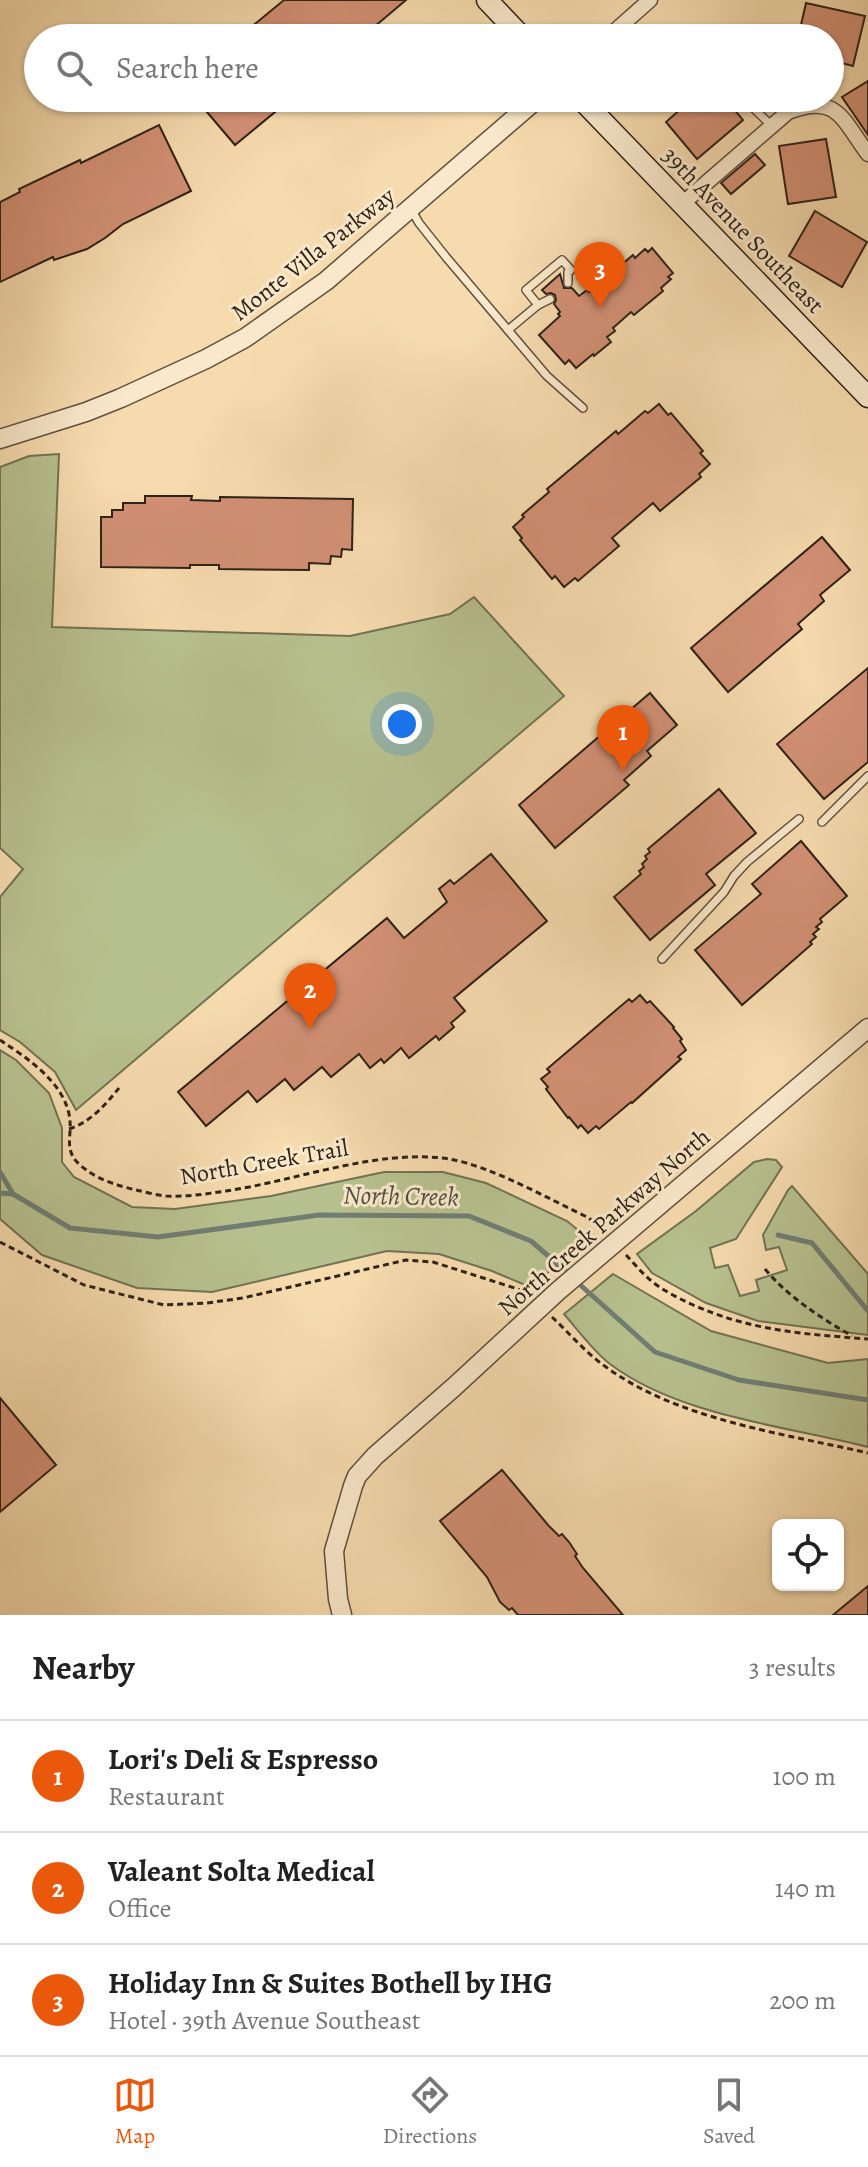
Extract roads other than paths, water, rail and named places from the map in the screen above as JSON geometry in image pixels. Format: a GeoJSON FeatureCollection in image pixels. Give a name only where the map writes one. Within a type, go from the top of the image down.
{"type":"FeatureCollection","features":[{"type":"Feature","properties":{"kind":"main road"},"geometry":{"type":"LineString","coordinates":[[487,0],[510,24]]}},
{"type":"Feature","properties":{"kind":"main road","name":"39th Avenue Southeast"},"geometry":{"type":"LineString","coordinates":[[593,112],[868,397]]}},
{"type":"Feature","properties":{"kind":"street"},"geometry":{"type":"LineString","coordinates":[[622,24],[647,1]]}},
{"type":"Feature","properties":{"kind":"street","name":"Monte Villa Parkway"},"geometry":{"type":"LineString","coordinates":[[0,439],[121,398],[245,338],[326,281],[522,112]]}},
{"type":"Feature","properties":{"kind":"street"},"geometry":{"type":"LineString","coordinates":[[682,204],[788,112]]}},
{"type":"Feature","properties":{"kind":"street"},"geometry":{"type":"LineString","coordinates":[[837,112],[868,154]]}},
{"type":"Feature","properties":{"kind":"street","name":"North Creek Parkway North"},"geometry":{"type":"LineString","coordinates":[[342,1615],[334,1551],[357,1476],[375,1456],[558,1291],[868,1028]]}},
{"type":"Feature","properties":{"kind":"lane"},"geometry":{"type":"LineString","coordinates":[[758,112],[772,126]]}},
{"type":"Feature","properties":{"kind":"lane"},"geometry":{"type":"LineString","coordinates":[[411,209],[419,223],[547,376],[583,408]]}},
{"type":"Feature","properties":{"kind":"lane"},"geometry":{"type":"LineString","coordinates":[[538,305],[526,290],[562,260],[571,270],[568,272],[568,283]]}},
{"type":"Feature","properties":{"kind":"lane"},"geometry":{"type":"LineString","coordinates":[[508,330],[550,299]]}},
{"type":"Feature","properties":{"kind":"lane"},"geometry":{"type":"LineString","coordinates":[[822,822],[868,776]]}},
{"type":"Feature","properties":{"kind":"lane"},"geometry":{"type":"LineString","coordinates":[[662,959],[724,892],[747,862],[799,819]]}},
{"type":"Feature","properties":{"kind":"waterway","name":"North Creek"},"geometry":{"type":"LineString","coordinates":[[0,1172],[13,1194],[70,1228],[158,1237],[319,1215],[469,1216],[531,1241],[570,1275]]}},
{"type":"Feature","properties":{"kind":"waterway"},"geometry":{"type":"LineString","coordinates":[[0,1193],[13,1194]]}},
{"type":"Feature","properties":{"kind":"waterway"},"geometry":{"type":"LineString","coordinates":[[778,1235],[812,1243],[868,1311]]}},
{"type":"Feature","properties":{"kind":"waterway","name":"North Creek"},"geometry":{"type":"LineString","coordinates":[[577,1282],[655,1352],[739,1380],[868,1400]]}},
{"type":"Feature","properties":{"kind":"place","name":"Holiday Inn & Suites Bothell by IHG"},"geometry":{"type":"Point","coordinates":[600,308]}},
{"type":"Feature","properties":{"kind":"place","name":"Lori's Deli & Espresso"},"geometry":{"type":"Point","coordinates":[623,771]}},
{"type":"Feature","properties":{"kind":"place","name":"Valeant Solta Medical"},"geometry":{"type":"Point","coordinates":[310,1029]}}]}
